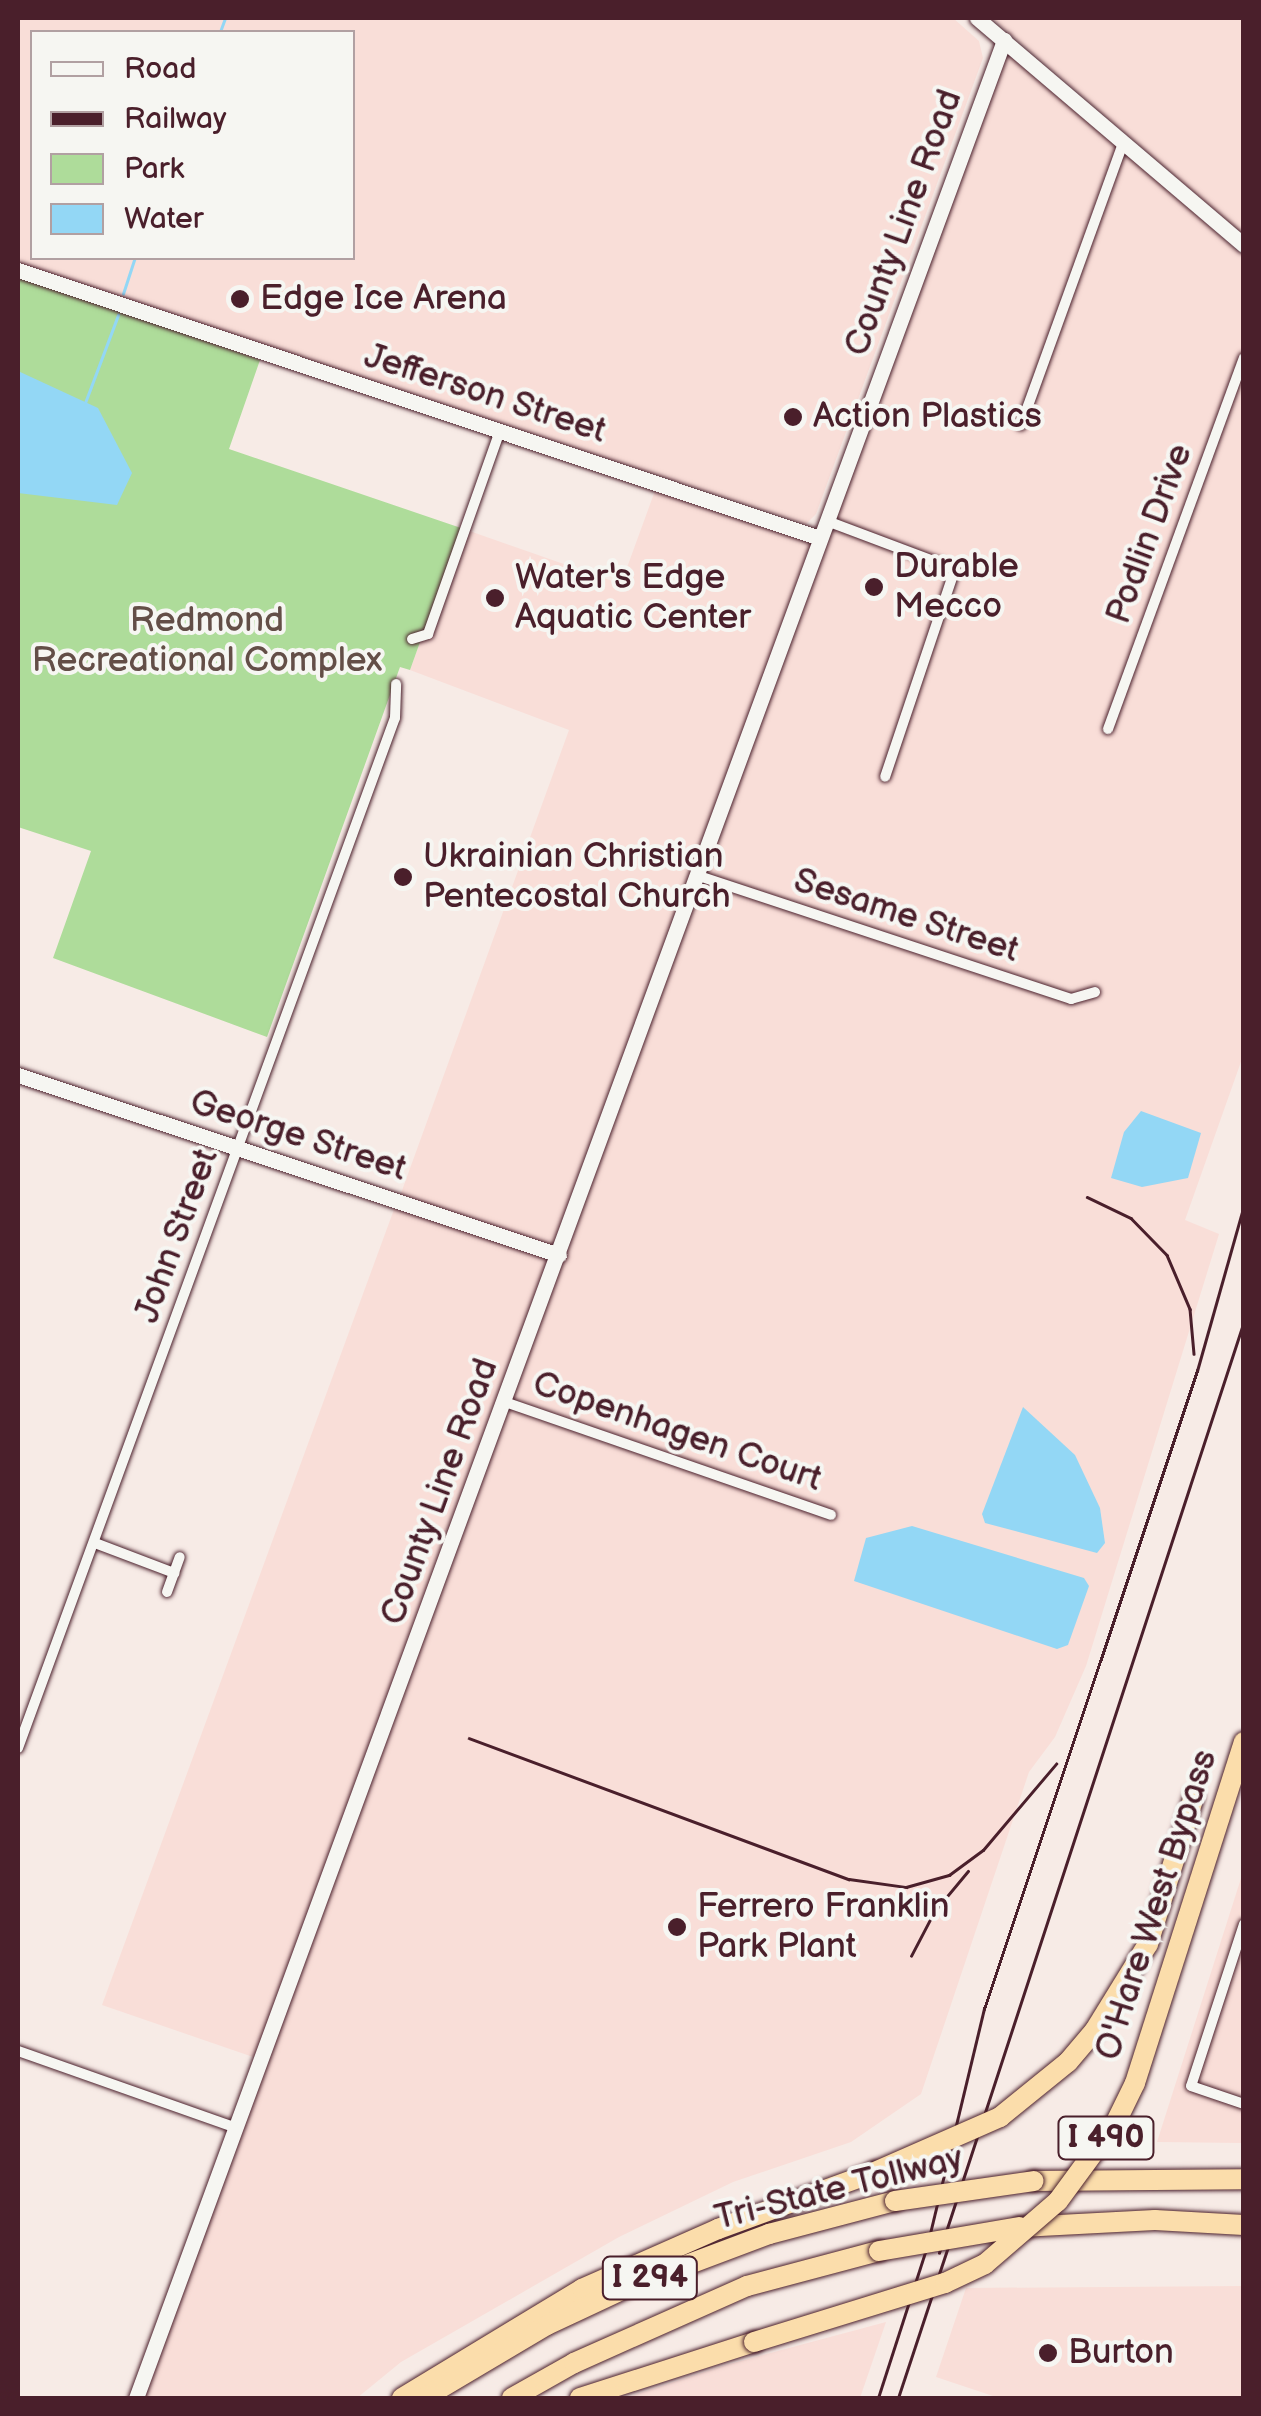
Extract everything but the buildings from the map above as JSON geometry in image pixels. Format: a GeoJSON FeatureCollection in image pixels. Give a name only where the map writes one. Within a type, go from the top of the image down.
{"type":"FeatureCollection","features":[{"type":"Feature","properties":{"kind":"highway","name":"O'Hare West Bypass"},"geometry":{"type":"LineString","coordinates":[[580,2398],[945,2283],[985,2264],[1058,2202],[1116,2122],[1135,2083],[1244,1742]]}},
{"type":"Feature","properties":{"kind":"highway","name":"O'Hare West Bypass"},"geometry":{"type":"LineString","coordinates":[[402,2398],[582,2290],[718,2229],[875,2172],[1000,2118],[1068,2062],[1095,2030],[1148,1944],[1194,1796]]}},
{"type":"Feature","properties":{"kind":"highway","name":"Tri-State Tollway"},"geometry":{"type":"LineString","coordinates":[[424,2398],[547,2325],[628,2287],[769,2234],[895,2201],[1034,2181],[1244,2179]]}},
{"type":"Feature","properties":{"kind":"highway","name":"Tri-State Tollway"},"geometry":{"type":"LineString","coordinates":[[512,2398],[732,2292],[880,2251],[1020,2227],[1155,2220],[1244,2225]]}},
{"type":"Feature","properties":{"kind":"street"},"geometry":{"type":"LineString","coordinates":[[977,18],[1244,245]]}},
{"type":"Feature","properties":{"kind":"street","name":"County Line Road"},"geometry":{"type":"LineString","coordinates":[[136,2398],[506,1402],[1004,40]]}},
{"type":"Feature","properties":{"kind":"street"},"geometry":{"type":"LineString","coordinates":[[1021,425],[1124,143]]}},
{"type":"Feature","properties":{"kind":"street","name":"Jefferson Street"},"geometry":{"type":"LineString","coordinates":[[18,270],[820,538]]}},
{"type":"Feature","properties":{"kind":"street","name":"Podlin Drive"},"geometry":{"type":"LineString","coordinates":[[1108,729],[1244,358]]}},
{"type":"Feature","properties":{"kind":"street"},"geometry":{"type":"LineString","coordinates":[[412,639],[428,634],[500,430]]}},
{"type":"Feature","properties":{"kind":"street"},"geometry":{"type":"LineString","coordinates":[[826,521],[955,569],[885,777]]}},
{"type":"Feature","properties":{"kind":"street","name":"John Street"},"geometry":{"type":"LineString","coordinates":[[18,1748],[20,1732],[95,1543],[395,718],[396,684]]}},
{"type":"Feature","properties":{"kind":"street","name":"Sesame Street"},"geometry":{"type":"LineString","coordinates":[[699,876],[1071,999],[1095,992]]}},
{"type":"Feature","properties":{"kind":"street","name":"George Street"},"geometry":{"type":"LineString","coordinates":[[18,1075],[560,1255]]}},
{"type":"Feature","properties":{"kind":"street","name":"Copenhagen Court"},"geometry":{"type":"LineString","coordinates":[[506,1402],[831,1515]]}},
{"type":"Feature","properties":{"kind":"street"},"geometry":{"type":"LineString","coordinates":[[95,1543],[174,1573]]}},
{"type":"Feature","properties":{"kind":"street"},"geometry":{"type":"LineString","coordinates":[[167,1592],[180,1557]]}},
{"type":"Feature","properties":{"kind":"street"},"geometry":{"type":"LineString","coordinates":[[1244,1924],[1192,2086],[1244,2104]]}},
{"type":"Feature","properties":{"kind":"street"},"geometry":{"type":"LineString","coordinates":[[18,2051],[238,2128]]}},
{"type":"Feature","properties":{"kind":"shaded area"},"geometry":{"type":"Polygon","coordinates":[[[18,18],[953,18],[979,41],[983,58],[816,514],[806,524],[18,264],[18,18]]]}},
{"type":"Feature","properties":{"kind":"shaded area"},"geometry":{"type":"Polygon","coordinates":[[[992,18],[1243,18],[1243,234],[992,18]]]}},
{"type":"Feature","properties":{"kind":"shaded area"},"geometry":{"type":"Polygon","coordinates":[[[1007,48],[1244,257],[1243,1056],[1185,1220],[1219,1234],[1086,1666],[1055,1737],[1029,1772],[921,2094],[851,2142],[733,2182],[619,2237],[401,2362],[357,2398],[140,2398],[1007,48]]]}},
{"type":"Feature","properties":{"kind":"shaded area"},"geometry":{"type":"Polygon","coordinates":[[[656,488],[815,539],[554,1250],[400,1196],[569,730],[410,670],[461,528],[621,584],[656,488]]]}},
{"type":"Feature","properties":{"kind":"shaded area"},"geometry":{"type":"Polygon","coordinates":[[[396,1204],[552,1257],[259,2059],[102,2005],[396,1204]]]}},
{"type":"Feature","properties":{"kind":"shaded area"},"geometry":{"type":"Polygon","coordinates":[[[1243,1872],[1243,2143],[1157,2142],[1243,1872]]]}},
{"type":"Feature","properties":{"kind":"shaded area"},"geometry":{"type":"Polygon","coordinates":[[[1243,2286],[1243,2398],[999,2398],[936,2377],[966,2288],[1243,2286]]]}},
{"type":"Feature","properties":{"kind":"shaded area"},"geometry":{"type":"Polygon","coordinates":[[[886,2322],[860,2398],[625,2398],[726,2365],[886,2322]]]}},
{"type":"Feature","properties":{"kind":"green space","name":"Redmond Recreational Complex"},"geometry":{"type":"Polygon","coordinates":[[[18,276],[260,360],[229,449],[461,528],[410,670],[400,667],[267,1037],[53,958],[91,851],[18,827],[18,276]]]}},
{"type":"Feature","properties":{"kind":"water"},"geometry":{"type":"Polygon","coordinates":[[[18,371],[98,408],[132,473],[117,505],[18,493],[18,371]]]}},
{"type":"Feature","properties":{"kind":"water"},"geometry":{"type":"Polygon","coordinates":[[[1141,1111],[1201,1133],[1188,1178],[1142,1187],[1111,1178],[1124,1132],[1141,1111]]]}},
{"type":"Feature","properties":{"kind":"water"},"geometry":{"type":"Polygon","coordinates":[[[1023,1407],[1075,1455],[1100,1508],[1105,1543],[1097,1553],[985,1523],[982,1514],[1023,1407]]]}},
{"type":"Feature","properties":{"kind":"water"},"geometry":{"type":"Polygon","coordinates":[[[912,1526],[1084,1578],[1089,1586],[1068,1645],[1057,1649],[854,1581],[866,1538],[912,1526]]]}},
{"type":"Feature","properties":{"kind":"waterway"},"geometry":{"type":"LineString","coordinates":[[221,30],[225,18]]}},
{"type":"Feature","properties":{"kind":"waterway"},"geometry":{"type":"LineString","coordinates":[[123,294],[134,260]]}},
{"type":"Feature","properties":{"kind":"waterway"},"geometry":{"type":"LineString","coordinates":[[85,403],[118,315]]}},
{"type":"Feature","properties":{"kind":"railway"},"geometry":{"type":"LineString","coordinates":[[1087,1197],[1131,1218],[1167,1255],[1190,1309],[1194,1354]]}},
{"type":"Feature","properties":{"kind":"railway"},"geometry":{"type":"LineString","coordinates":[[878,2398],[927,2246],[984,2009],[1197,1371],[1244,1205]]}},
{"type":"Feature","properties":{"kind":"railway"},"geometry":{"type":"LineString","coordinates":[[939,2253],[1244,1321]]}},
{"type":"Feature","properties":{"kind":"railway"},"geometry":{"type":"LineString","coordinates":[[469,1738],[849,1879],[906,1887],[949,1875],[983,1850],[1056,1764]]}},
{"type":"Feature","properties":{"kind":"railway"},"geometry":{"type":"LineString","coordinates":[[911,1956],[934,1912],[968,1871]]}},
{"type":"Feature","properties":{"kind":"railway"},"geometry":{"type":"LineString","coordinates":[[898,2398],[950,2241]]}},
{"type":"Feature","properties":{"kind":"place","name":"Edge Ice Arena"},"geometry":{"type":"Point","coordinates":[240,299]}},
{"type":"Feature","properties":{"kind":"place","name":"Action Plastics"},"geometry":{"type":"Point","coordinates":[793,417]}},
{"type":"Feature","properties":{"kind":"place","name":"Durable Mecco"},"geometry":{"type":"Point","coordinates":[874,587]}},
{"type":"Feature","properties":{"kind":"place","name":"Water's Edge Aquatic Center"},"geometry":{"type":"Point","coordinates":[495,598]}},
{"type":"Feature","properties":{"kind":"place","name":"Ukrainian Christian Pentecostal Church"},"geometry":{"type":"Point","coordinates":[403,877]}},
{"type":"Feature","properties":{"kind":"place","name":"Ferrero Franklin Park Plant"},"geometry":{"type":"Point","coordinates":[677,1927]}},
{"type":"Feature","properties":{"kind":"place","name":"Burton"},"geometry":{"type":"Point","coordinates":[1048,2353]}}]}
